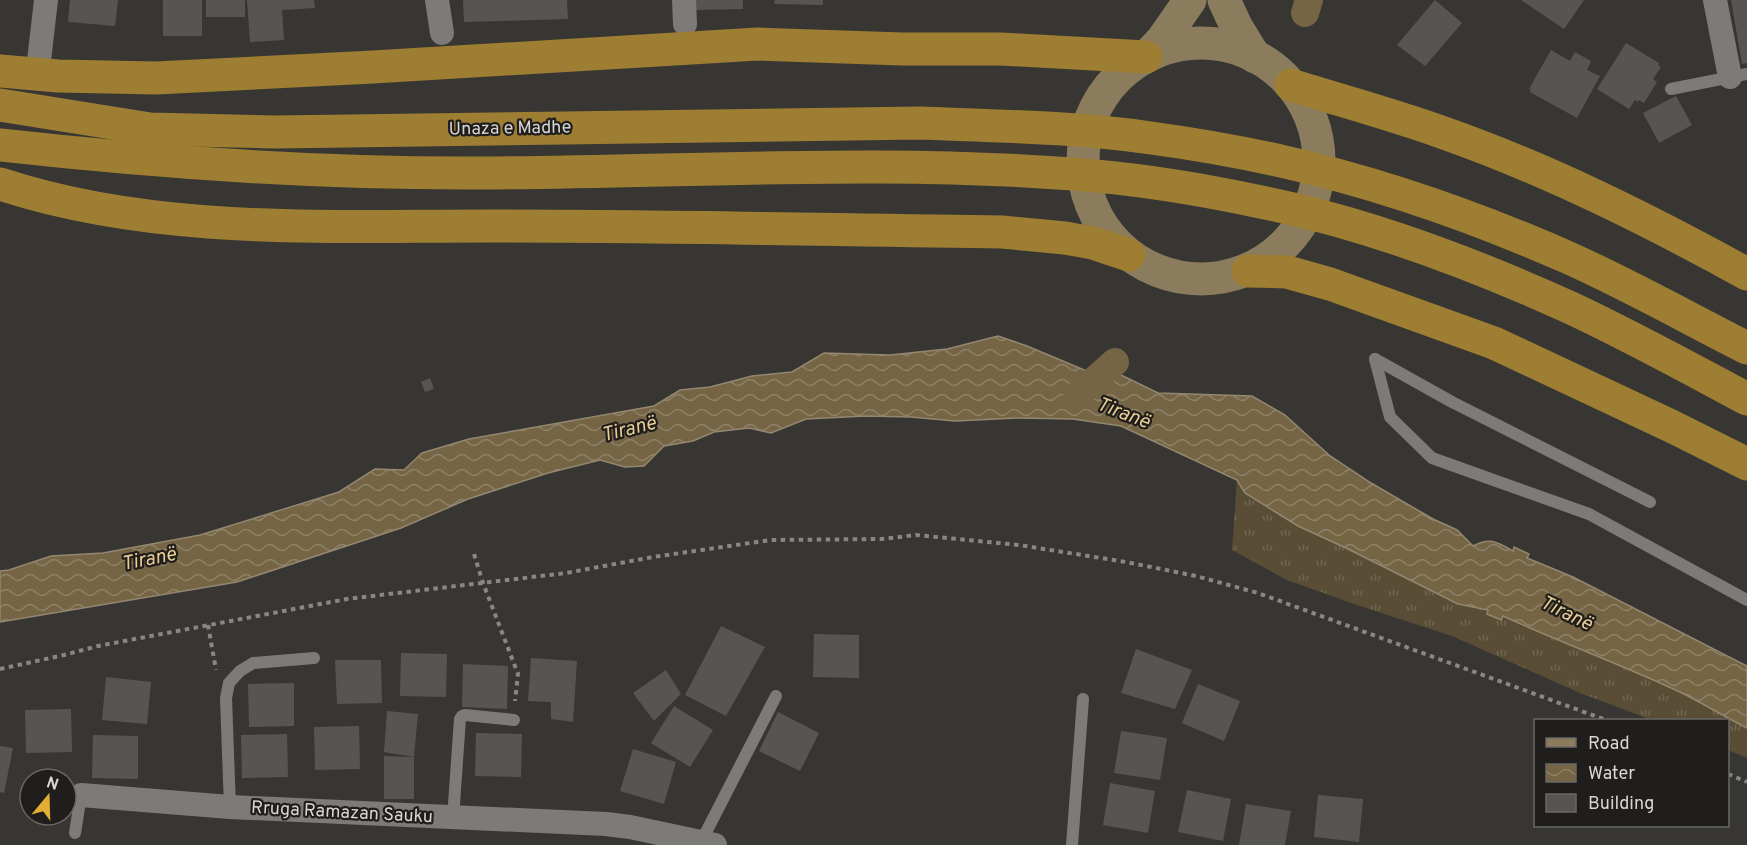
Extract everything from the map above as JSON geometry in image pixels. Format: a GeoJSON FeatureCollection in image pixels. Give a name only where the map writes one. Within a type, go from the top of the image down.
{"type":"FeatureCollection","features":[{"type":"Feature","properties":{"kind":"highway"},"geometry":{"type":"LineString","coordinates":[[0,71],[58,76],[156,78],[758,44],[902,49],[1001,49],[1146,57]]}},
{"type":"Feature","properties":{"kind":"highway"},"geometry":{"type":"LineString","coordinates":[[1291,85],[1443,132],[1532,167],[1669,231],[1747,274]]}},
{"type":"Feature","properties":{"kind":"highway","name":"Unaza e Madhe"},"geometry":{"type":"LineString","coordinates":[[0,105],[150,129],[275,132],[920,123],[1022,127],[1150,138],[1286,162],[1393,192],[1482,223],[1568,258],[1747,348]]}},
{"type":"Feature","properties":{"kind":"highway"},"geometry":{"type":"LineString","coordinates":[[0,145],[110,157],[243,167],[361,172],[483,173],[852,167],[1018,170],[1102,176],[1260,201],[1387,236],[1487,272],[1573,309],[1747,399]]}},
{"type":"Feature","properties":{"kind":"highway"},"geometry":{"type":"LineString","coordinates":[[0,184],[72,203],[122,213],[212,222],[279,225],[1002,232],[1093,243],[1129,255]]}},
{"type":"Feature","properties":{"kind":"highway"},"geometry":{"type":"LineString","coordinates":[[1248,271],[1287,272],[1330,284],[1494,343],[1747,464]]}},
{"type":"Feature","properties":{"kind":"main road"},"geometry":{"type":"LineString","coordinates":[[1146,57],[1163,39],[1190,0]]}},
{"type":"Feature","properties":{"kind":"main road"},"geometry":{"type":"LineString","coordinates":[[1224,0],[1236,26],[1255,57]]}},
{"type":"Feature","properties":{"kind":"main road"},"geometry":{"type":"LineString","coordinates":[[1204,43],[1233,48],[1255,57],[1275,69],[1291,85],[1304,104],[1314,126],[1319,172],[1315,195],[1306,216],[1293,236],[1262,264],[1248,271],[1213,279],[1183,278],[1155,269],[1129,255],[1108,234],[1093,209],[1084,180],[1083,151],[1090,122],[1103,95],[1122,73],[1146,57],[1175,46],[1204,43]]}},
{"type":"Feature","properties":{"kind":"street"},"geometry":{"type":"LineString","coordinates":[[39,62],[46,0]]}},
{"type":"Feature","properties":{"kind":"street"},"geometry":{"type":"LineString","coordinates":[[437,0],[442,33]]}},
{"type":"Feature","properties":{"kind":"street"},"geometry":{"type":"LineString","coordinates":[[684,0],[685,24]]}},
{"type":"Feature","properties":{"kind":"street"},"geometry":{"type":"LineString","coordinates":[[1715,0],[1738,76]]}},
{"type":"Feature","properties":{"kind":"street","name":"Rruga Ramazan Sauku"},"geometry":{"type":"LineString","coordinates":[[81,795],[230,807],[606,824],[708,843]]}},
{"type":"Feature","properties":{"kind":"lane"},"geometry":{"type":"LineString","coordinates":[[1671,89],[1738,76]]}},
{"type":"Feature","properties":{"kind":"lane"},"geometry":{"type":"LineString","coordinates":[[1650,502],[1452,402],[1375,358],[1390,417],[1432,458],[1589,513],[1747,600]]}},
{"type":"Feature","properties":{"kind":"lane"},"geometry":{"type":"LineString","coordinates":[[229,683],[240,671],[253,663],[314,658]]}},
{"type":"Feature","properties":{"kind":"lane","name":"Rruga Ramazan Sauku"},"geometry":{"type":"LineString","coordinates":[[229,683],[226,698],[230,807]]}},
{"type":"Feature","properties":{"kind":"lane","name":"Rruga Ramazan Sauku"},"geometry":{"type":"LineString","coordinates":[[708,843],[776,696]]}},
{"type":"Feature","properties":{"kind":"lane"},"geometry":{"type":"LineString","coordinates":[[1072,845],[1083,699]]}},
{"type":"Feature","properties":{"kind":"lane","name":"Rruga Ramazan Sauku"},"geometry":{"type":"LineString","coordinates":[[453,818],[460,719],[465,715],[514,720]]}},
{"type":"Feature","properties":{"kind":"lane","name":"Rruga Ramazan Sauku"},"geometry":{"type":"LineString","coordinates":[[75,833],[81,795]]}},
{"type":"Feature","properties":{"kind":"path"},"geometry":{"type":"LineString","coordinates":[[0,669],[64,656],[98,646],[347,599],[566,573],[653,557],[771,540],[882,539],[916,535],[1019,545],[1196,576],[1258,593],[1603,719]]}},
{"type":"Feature","properties":{"kind":"path"},"geometry":{"type":"LineString","coordinates":[[474,555],[518,674],[514,720]]}},
{"type":"Feature","properties":{"kind":"path"},"geometry":{"type":"LineString","coordinates":[[208,625],[218,676],[229,683]]}},
{"type":"Feature","properties":{"kind":"path"},"geometry":{"type":"LineString","coordinates":[[1729,774],[1747,782]]}},
{"type":"Feature","properties":{"kind":"green space"},"geometry":{"type":"Polygon","coordinates":[[[1237,480],[1245,493],[1298,526],[1458,604],[1488,610],[1501,620],[1502,616],[1637,673],[1682,693],[1747,728],[1747,758],[1729,750],[1729,719],[1649,719],[1580,693],[1452,636],[1287,580],[1232,550],[1237,480]]]}},
{"type":"Feature","properties":{"kind":"water","name":"Tiranë"},"geometry":{"type":"Polygon","coordinates":[[[998,336],[1089,372],[1119,374],[1158,393],[1252,396],[1285,415],[1329,455],[1371,483],[1433,519],[1457,530],[1473,546],[1489,541],[1513,551],[1514,547],[1529,554],[1527,558],[1573,577],[1747,666],[1747,728],[1682,693],[1637,673],[1503,616],[1501,620],[1487,614],[1488,610],[1458,604],[1298,526],[1245,493],[1237,480],[1121,426],[1073,419],[1017,418],[955,421],[866,416],[806,419],[771,433],[749,428],[714,432],[693,441],[664,446],[644,466],[625,467],[600,460],[548,473],[468,499],[401,528],[237,582],[0,622],[0,571],[51,556],[103,553],[200,535],[339,492],[375,469],[404,470],[422,453],[469,439],[654,406],[680,390],[710,387],[752,376],[792,372],[824,353],[890,355],[947,349],[998,336]]]}},
{"type":"Feature","properties":{"kind":"building"},"geometry":{"type":"Polygon","coordinates":[[[70,0],[118,0],[115,26],[68,22],[70,0]]]}},
{"type":"Feature","properties":{"kind":"building"},"geometry":{"type":"Polygon","coordinates":[[[163,0],[202,0],[202,36],[163,36],[163,0]]]}},
{"type":"Feature","properties":{"kind":"building"},"geometry":{"type":"Polygon","coordinates":[[[206,0],[245,0],[245,17],[206,17],[206,0]]]}},
{"type":"Feature","properties":{"kind":"building"},"geometry":{"type":"Polygon","coordinates":[[[247,0],[314,0],[315,8],[282,10],[284,40],[250,42],[247,0]]]}},
{"type":"Feature","properties":{"kind":"building"},"geometry":{"type":"Polygon","coordinates":[[[463,0],[567,0],[568,19],[464,22],[463,0]]]}},
{"type":"Feature","properties":{"kind":"building"},"geometry":{"type":"Polygon","coordinates":[[[696,0],[743,0],[743,9],[696,10],[696,0]]]}},
{"type":"Feature","properties":{"kind":"building"},"geometry":{"type":"Polygon","coordinates":[[[775,0],[823,0],[823,5],[774,4],[775,0]]]}},
{"type":"Feature","properties":{"kind":"building"},"geometry":{"type":"Polygon","coordinates":[[[1435,0],[1462,23],[1425,66],[1397,45],[1435,0]]]}},
{"type":"Feature","properties":{"kind":"building"},"geometry":{"type":"Polygon","coordinates":[[[1521,0],[1584,0],[1564,29],[1521,0]]]}},
{"type":"Feature","properties":{"kind":"building"},"geometry":{"type":"Polygon","coordinates":[[[1731,0],[1747,0],[1747,63],[1742,64],[1731,0]]]}},
{"type":"Feature","properties":{"kind":"building"},"geometry":{"type":"Polygon","coordinates":[[[1626,43],[1659,63],[1661,67],[1653,79],[1657,82],[1644,103],[1635,100],[1629,109],[1597,89],[1626,43]]]}},
{"type":"Feature","properties":{"kind":"building"},"geometry":{"type":"Polygon","coordinates":[[[1551,50],[1570,61],[1575,52],[1591,61],[1587,70],[1600,76],[1577,118],[1530,92],[1529,89],[1551,50]]]}},
{"type":"Feature","properties":{"kind":"building"},"geometry":{"type":"Polygon","coordinates":[[[1676,96],[1692,125],[1659,143],[1643,113],[1676,96]]]}},
{"type":"Feature","properties":{"kind":"building"},"geometry":{"type":"Polygon","coordinates":[[[430,378],[434,389],[425,392],[421,382],[430,378]]]}},
{"type":"Feature","properties":{"kind":"building"},"geometry":{"type":"Polygon","coordinates":[[[721,626],[765,647],[726,716],[685,695],[721,626]]]}},
{"type":"Feature","properties":{"kind":"building"},"geometry":{"type":"Polygon","coordinates":[[[814,634],[859,635],[859,678],[813,677],[814,634]]]}},
{"type":"Feature","properties":{"kind":"building"},"geometry":{"type":"Polygon","coordinates":[[[1136,649],[1192,670],[1175,709],[1121,693],[1136,649]]]}},
{"type":"Feature","properties":{"kind":"building"},"geometry":{"type":"Polygon","coordinates":[[[401,653],[447,654],[446,697],[400,696],[401,653]]]}},
{"type":"Feature","properties":{"kind":"building"},"geometry":{"type":"Polygon","coordinates":[[[531,658],[577,661],[573,722],[551,719],[551,702],[528,701],[531,658]]]}},
{"type":"Feature","properties":{"kind":"building"},"geometry":{"type":"Polygon","coordinates":[[[335,660],[381,660],[382,703],[337,704],[335,660]]]}},
{"type":"Feature","properties":{"kind":"building"},"geometry":{"type":"Polygon","coordinates":[[[463,664],[508,666],[507,709],[462,707],[463,664]]]}},
{"type":"Feature","properties":{"kind":"building"},"geometry":{"type":"Polygon","coordinates":[[[666,670],[681,694],[654,721],[633,693],[666,670]]]}},
{"type":"Feature","properties":{"kind":"building"},"geometry":{"type":"Polygon","coordinates":[[[106,677],[151,682],[147,724],[102,720],[106,677]]]}},
{"type":"Feature","properties":{"kind":"building"},"geometry":{"type":"Polygon","coordinates":[[[294,683],[294,726],[249,727],[248,684],[294,683]]]}},
{"type":"Feature","properties":{"kind":"building"},"geometry":{"type":"Polygon","coordinates":[[[1198,684],[1240,701],[1224,741],[1182,723],[1198,684]]]}},
{"type":"Feature","properties":{"kind":"building"},"geometry":{"type":"Polygon","coordinates":[[[674,706],[713,730],[690,767],[651,743],[674,706]]]}},
{"type":"Feature","properties":{"kind":"building"},"geometry":{"type":"Polygon","coordinates":[[[71,709],[72,752],[26,753],[25,710],[71,709]]]}},
{"type":"Feature","properties":{"kind":"building"},"geometry":{"type":"Polygon","coordinates":[[[387,711],[418,714],[414,757],[384,752],[387,711]]]}},
{"type":"Feature","properties":{"kind":"building"},"geometry":{"type":"Polygon","coordinates":[[[778,712],[819,733],[800,771],[759,751],[778,712]]]}},
{"type":"Feature","properties":{"kind":"building"},"geometry":{"type":"Polygon","coordinates":[[[359,726],[360,769],[315,770],[314,727],[359,726]]]}},
{"type":"Feature","properties":{"kind":"building"},"geometry":{"type":"Polygon","coordinates":[[[1121,731],[1167,738],[1160,780],[1114,773],[1121,731]]]}},
{"type":"Feature","properties":{"kind":"building"},"geometry":{"type":"Polygon","coordinates":[[[476,733],[522,734],[521,777],[475,776],[476,733]]]}},
{"type":"Feature","properties":{"kind":"building"},"geometry":{"type":"Polygon","coordinates":[[[287,734],[288,777],[242,778],[241,735],[287,734]]]}},
{"type":"Feature","properties":{"kind":"building"},"geometry":{"type":"Polygon","coordinates":[[[93,735],[138,736],[138,779],[92,778],[93,735]]]}},
{"type":"Feature","properties":{"kind":"building"},"geometry":{"type":"Polygon","coordinates":[[[0,746],[13,748],[4,793],[0,792],[0,746]]]}},
{"type":"Feature","properties":{"kind":"building"},"geometry":{"type":"Polygon","coordinates":[[[633,749],[676,762],[664,804],[620,791],[633,749]]]}},
{"type":"Feature","properties":{"kind":"building"},"geometry":{"type":"Polygon","coordinates":[[[384,756],[414,757],[414,799],[384,799],[384,756]]]}},
{"type":"Feature","properties":{"kind":"building"},"geometry":{"type":"Polygon","coordinates":[[[1110,783],[1155,791],[1148,833],[1103,825],[1110,783]]]}},
{"type":"Feature","properties":{"kind":"building"},"geometry":{"type":"Polygon","coordinates":[[[1187,790],[1231,799],[1223,841],[1178,832],[1187,790]]]}},
{"type":"Feature","properties":{"kind":"building"},"geometry":{"type":"Polygon","coordinates":[[[1318,795],[1363,799],[1359,842],[1314,837],[1318,795]]]}},
{"type":"Feature","properties":{"kind":"building"},"geometry":{"type":"Polygon","coordinates":[[[1246,804],[1291,811],[1285,845],[1239,845],[1246,804]]]}},
{"type":"Feature","properties":{"kind":"waterway"},"geometry":{"type":"LineString","coordinates":[[1305,13],[1309,0]]}},
{"type":"Feature","properties":{"kind":"waterway"},"geometry":{"type":"LineString","coordinates":[[1077,396],[1115,362]]}}]}
